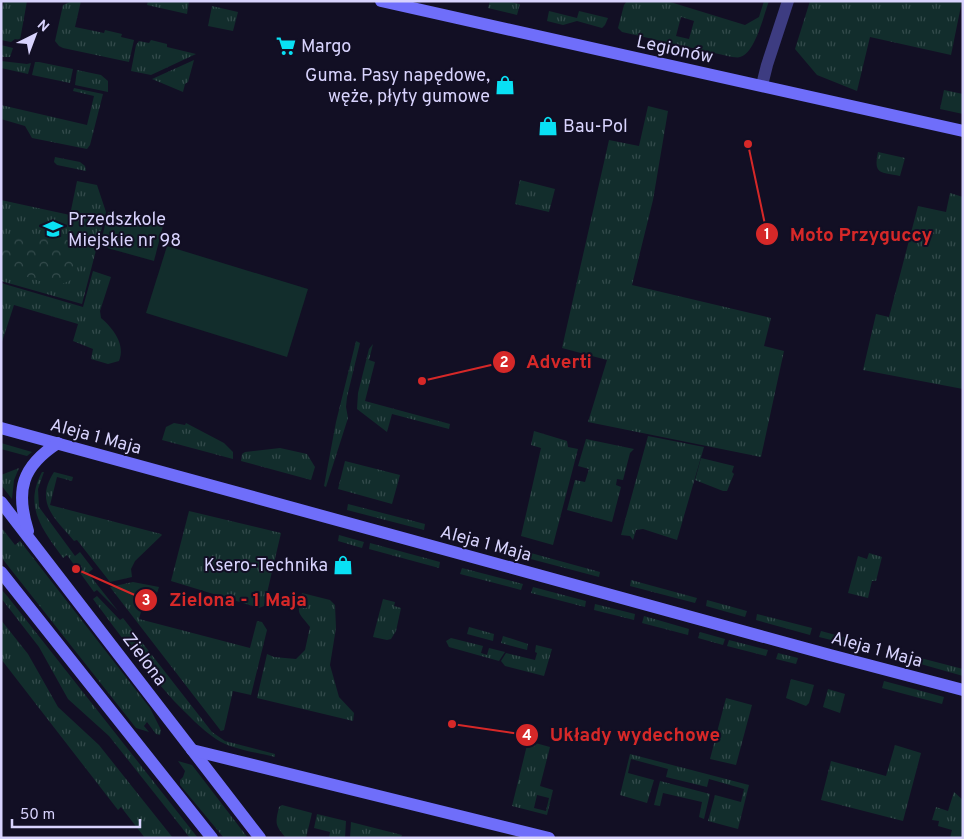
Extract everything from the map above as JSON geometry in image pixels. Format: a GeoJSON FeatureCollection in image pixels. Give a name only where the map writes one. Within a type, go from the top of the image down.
{"type":"FeatureCollection","features":[{"type":"Feature","properties":{"kind":"street","name":"Legionów"},"geometry":{"type":"LineString","coordinates":[[381,1],[963,130]]}},
{"type":"Feature","properties":{"kind":"street"},"geometry":{"type":"LineString","coordinates":[[762,85],[788,1]]}},
{"type":"Feature","properties":{"kind":"street","name":"Aleja 1 Maja"},"geometry":{"type":"LineString","coordinates":[[1,428],[340,522],[963,690]]}},
{"type":"Feature","properties":{"kind":"street"},"geometry":{"type":"LineString","coordinates":[[32,540],[24,517],[21,500],[22,487],[33,464],[43,452],[58,443]]}},
{"type":"Feature","properties":{"kind":"street","name":"Zielona"},"geometry":{"type":"LineString","coordinates":[[1,502],[260,838]]}},
{"type":"Feature","properties":{"kind":"street"},"geometry":{"type":"LineString","coordinates":[[1,572],[212,838]]}},
{"type":"Feature","properties":{"kind":"street"},"geometry":{"type":"LineString","coordinates":[[192,750],[549,838]]}},
{"type":"Feature","properties":{"kind":"green space"},"geometry":{"type":"Polygon","coordinates":[[[4,1],[27,1],[20,40],[15,39],[11,42],[1,40],[1,12],[4,1]]]}},
{"type":"Feature","properties":{"kind":"green space"},"geometry":{"type":"Polygon","coordinates":[[[72,1],[81,1],[75,27],[104,33],[105,30],[122,34],[121,37],[134,40],[129,62],[59,46],[55,41],[63,5],[72,1]]]}},
{"type":"Feature","properties":{"kind":"green space"},"geometry":{"type":"Polygon","coordinates":[[[148,1],[189,1],[187,14],[147,5],[148,1]]]}},
{"type":"Feature","properties":{"kind":"green space"},"geometry":{"type":"Polygon","coordinates":[[[490,1],[506,1],[520,4],[517,15],[488,8],[490,1]]]}},
{"type":"Feature","properties":{"kind":"green space"},"geometry":{"type":"Polygon","coordinates":[[[627,1],[667,1],[745,25],[759,17],[764,1],[769,1],[762,24],[750,49],[738,57],[622,32],[618,28],[624,5],[627,1]],[[681,17],[676,36],[689,39],[694,21],[681,17]]]}},
{"type":"Feature","properties":{"kind":"green space"},"geometry":{"type":"Polygon","coordinates":[[[810,1],[962,1],[951,55],[870,37],[857,91],[817,75],[795,49],[810,1]]]}},
{"type":"Feature","properties":{"kind":"green space"},"geometry":{"type":"Polygon","coordinates":[[[212,6],[238,12],[233,31],[208,26],[212,6]]]}},
{"type":"Feature","properties":{"kind":"green space"},"geometry":{"type":"Polygon","coordinates":[[[549,11],[577,18],[579,11],[608,18],[602,28],[577,21],[563,25],[547,21],[549,11]]]}},
{"type":"Feature","properties":{"kind":"green space"},"geometry":{"type":"Polygon","coordinates":[[[151,40],[167,44],[167,47],[196,54],[151,75],[131,71],[136,45],[139,41],[149,43],[151,40]]]}},
{"type":"Feature","properties":{"kind":"green space"},"geometry":{"type":"Polygon","coordinates":[[[1,45],[13,48],[10,57],[1,57],[1,45]]]}},
{"type":"Feature","properties":{"kind":"green space"},"geometry":{"type":"Polygon","coordinates":[[[194,60],[183,92],[152,79],[194,60]]]}},
{"type":"Feature","properties":{"kind":"green space"},"geometry":{"type":"Polygon","coordinates":[[[1,61],[31,63],[28,74],[1,68],[1,61]]]}},
{"type":"Feature","properties":{"kind":"green space"},"geometry":{"type":"Polygon","coordinates":[[[35,62],[73,69],[70,83],[32,75],[35,62]]]}},
{"type":"Feature","properties":{"kind":"green space"},"geometry":{"type":"Polygon","coordinates":[[[77,70],[101,75],[108,81],[108,92],[75,85],[77,70]]]}},
{"type":"Feature","properties":{"kind":"green space"},"geometry":{"type":"Polygon","coordinates":[[[74,88],[103,94],[90,145],[87,149],[32,138],[25,126],[1,119],[1,105],[87,125],[94,96],[73,91],[74,88]]]}},
{"type":"Feature","properties":{"kind":"green space"},"geometry":{"type":"Polygon","coordinates":[[[944,90],[963,94],[963,114],[940,109],[944,90]]]}},
{"type":"Feature","properties":{"kind":"green space"},"geometry":{"type":"Polygon","coordinates":[[[648,106],[668,111],[653,200],[632,285],[771,318],[764,346],[784,351],[761,457],[588,422],[607,360],[562,348],[609,140],[639,146],[648,106]]]}},
{"type":"Feature","properties":{"kind":"green space"},"geometry":{"type":"Polygon","coordinates":[[[878,152],[905,158],[900,176],[883,173],[878,169],[878,152]]]}},
{"type":"Feature","properties":{"kind":"green space"},"geometry":{"type":"Polygon","coordinates":[[[55,157],[80,162],[85,166],[86,171],[57,165],[54,162],[55,157]]]}},
{"type":"Feature","properties":{"kind":"green space"},"geometry":{"type":"Polygon","coordinates":[[[520,180],[555,189],[549,212],[515,204],[520,180]]]}},
{"type":"Feature","properties":{"kind":"green space","name":"Przedszkole Miejskie nr 98"},"geometry":{"type":"Polygon","coordinates":[[[77,181],[97,185],[106,212],[82,304],[1,281],[1,200],[70,215],[77,181]]]}},
{"type":"Feature","properties":{"kind":"green space"},"geometry":{"type":"Polygon","coordinates":[[[950,193],[963,197],[963,389],[863,370],[876,314],[889,317],[918,206],[946,212],[950,193]]]}},
{"type":"Feature","properties":{"kind":"green space"},"geometry":{"type":"Polygon","coordinates":[[[108,212],[163,226],[154,261],[100,246],[108,212]]]}},
{"type":"Feature","properties":{"kind":"green space"},"geometry":{"type":"Polygon","coordinates":[[[12,234],[26,238],[51,236],[66,240],[71,244],[74,257],[71,280],[62,284],[51,285],[7,270],[1,262],[1,237],[12,234]]]}},
{"type":"Feature","properties":{"kind":"green space"},"geometry":{"type":"Polygon","coordinates":[[[167,246],[308,289],[287,357],[146,313],[167,246]]]}},
{"type":"Feature","properties":{"kind":"green space"},"geometry":{"type":"Polygon","coordinates":[[[93,271],[111,277],[100,311],[101,318],[114,332],[120,343],[121,355],[119,361],[108,364],[91,359],[93,349],[73,341],[78,324],[14,305],[1,345],[1,283],[83,307],[93,271]]]}},
{"type":"Feature","properties":{"kind":"green space"},"geometry":{"type":"Polygon","coordinates":[[[356,341],[360,343],[347,397],[348,418],[326,487],[324,486],[336,422],[356,341]]]}},
{"type":"Feature","properties":{"kind":"green space"},"geometry":{"type":"Polygon","coordinates":[[[373,344],[369,360],[375,362],[365,401],[450,424],[449,429],[392,414],[387,432],[357,409],[358,393],[369,349],[373,344]]]}},
{"type":"Feature","properties":{"kind":"green space"},"geometry":{"type":"Polygon","coordinates":[[[174,423],[185,425],[186,423],[224,443],[233,452],[233,459],[162,440],[166,427],[174,423]]]}},
{"type":"Feature","properties":{"kind":"green space"},"geometry":{"type":"Polygon","coordinates":[[[534,431],[567,441],[568,447],[578,449],[553,545],[521,536],[541,448],[531,445],[534,431]]]}},
{"type":"Feature","properties":{"kind":"green space"},"geometry":{"type":"Polygon","coordinates":[[[648,436],[704,447],[677,540],[643,529],[636,530],[633,540],[630,536],[621,535],[648,436]]]}},
{"type":"Feature","properties":{"kind":"green space"},"geometry":{"type":"Polygon","coordinates":[[[586,439],[634,449],[630,453],[623,480],[617,479],[616,485],[621,487],[612,522],[567,510],[575,480],[585,482],[589,469],[578,466],[586,439]]]}},
{"type":"Feature","properties":{"kind":"green space"},"geometry":{"type":"Polygon","coordinates":[[[1,443],[32,452],[27,456],[1,449],[1,443]]]}},
{"type":"Feature","properties":{"kind":"green space"},"geometry":{"type":"Polygon","coordinates":[[[280,448],[307,454],[315,467],[311,480],[241,461],[242,454],[245,452],[280,448]]]}},
{"type":"Feature","properties":{"kind":"green space"},"geometry":{"type":"Polygon","coordinates":[[[701,458],[734,466],[732,472],[734,474],[727,491],[695,480],[701,458]]]}},
{"type":"Feature","properties":{"kind":"green space"},"geometry":{"type":"Polygon","coordinates":[[[345,461],[400,475],[392,504],[338,489],[345,461]]]}},
{"type":"Feature","properties":{"kind":"green space"},"geometry":{"type":"Polygon","coordinates":[[[19,468],[14,480],[12,499],[1,485],[1,475],[19,468]]]}},
{"type":"Feature","properties":{"kind":"green space"},"geometry":{"type":"Polygon","coordinates":[[[42,472],[44,472],[38,489],[39,507],[75,556],[80,552],[93,569],[88,573],[118,611],[97,590],[94,592],[67,555],[63,558],[43,528],[38,518],[34,496],[42,472]]]}},
{"type":"Feature","properties":{"kind":"green space"},"geometry":{"type":"Polygon","coordinates":[[[54,472],[73,477],[72,481],[57,477],[50,505],[162,535],[135,561],[131,569],[132,577],[110,582],[77,540],[74,541],[54,517],[49,509],[46,493],[48,483],[54,472]]]}},
{"type":"Feature","properties":{"kind":"green space"},"geometry":{"type":"Polygon","coordinates":[[[348,504],[425,524],[424,530],[347,510],[348,504]]]}},
{"type":"Feature","properties":{"kind":"green space"},"geometry":{"type":"Polygon","coordinates":[[[189,511],[281,533],[264,606],[259,608],[171,581],[189,511]]]}},
{"type":"Feature","properties":{"kind":"green space"},"geometry":{"type":"Polygon","coordinates":[[[1,527],[15,545],[20,541],[150,708],[161,730],[160,735],[156,734],[147,722],[144,726],[149,732],[136,728],[1,557],[1,527]]]}},
{"type":"Feature","properties":{"kind":"green space"},"geometry":{"type":"Polygon","coordinates":[[[339,535],[364,542],[362,548],[338,541],[339,535]]]}},
{"type":"Feature","properties":{"kind":"green space"},"geometry":{"type":"Polygon","coordinates":[[[370,543],[440,562],[439,568],[369,549],[370,543]]]}},
{"type":"Feature","properties":{"kind":"green space"},"geometry":{"type":"Polygon","coordinates":[[[509,547],[600,572],[599,577],[508,553],[509,547]]]}},
{"type":"Feature","properties":{"kind":"green space"},"geometry":{"type":"Polygon","coordinates":[[[869,553],[882,557],[876,581],[872,581],[868,598],[848,593],[858,556],[867,559],[869,553]]]}},
{"type":"Feature","properties":{"kind":"green space"},"geometry":{"type":"Polygon","coordinates":[[[462,568],[523,584],[521,590],[460,574],[462,568]]]}},
{"type":"Feature","properties":{"kind":"green space"},"geometry":{"type":"Polygon","coordinates":[[[631,580],[697,598],[695,603],[630,586],[631,580]]]}},
{"type":"Feature","properties":{"kind":"green space"},"geometry":{"type":"Polygon","coordinates":[[[133,582],[159,587],[156,596],[146,593],[139,619],[250,648],[257,621],[262,622],[267,630],[251,695],[233,691],[224,730],[221,731],[110,587],[133,582]]]}},
{"type":"Feature","properties":{"kind":"green space"},"geometry":{"type":"Polygon","coordinates":[[[533,587],[586,601],[585,607],[531,593],[533,587]]]}},
{"type":"Feature","properties":{"kind":"green space"},"geometry":{"type":"Polygon","coordinates":[[[1,589],[198,838],[190,838],[109,736],[68,699],[39,647],[1,598],[1,589]]]}},
{"type":"Feature","properties":{"kind":"green space"},"geometry":{"type":"Polygon","coordinates":[[[302,593],[330,600],[335,605],[336,628],[330,665],[339,697],[354,713],[353,721],[257,698],[267,654],[274,657],[296,659],[305,650],[310,627],[299,612],[302,593]]]}},
{"type":"Feature","properties":{"kind":"green space"},"geometry":{"type":"Polygon","coordinates":[[[97,596],[120,620],[123,618],[212,732],[225,741],[275,754],[275,757],[230,746],[216,739],[200,726],[174,701],[132,651],[93,599],[97,596]]]}},
{"type":"Feature","properties":{"kind":"green space"},"geometry":{"type":"Polygon","coordinates":[[[383,599],[395,602],[394,606],[401,608],[396,631],[391,639],[387,640],[373,637],[383,599]]]}},
{"type":"Feature","properties":{"kind":"green space"},"geometry":{"type":"Polygon","coordinates":[[[707,600],[747,611],[745,617],[706,606],[707,600]]]}},
{"type":"Feature","properties":{"kind":"green space"},"geometry":{"type":"Polygon","coordinates":[[[595,604],[635,614],[634,620],[594,610],[595,604]]]}},
{"type":"Feature","properties":{"kind":"green space"},"geometry":{"type":"Polygon","coordinates":[[[757,614],[812,628],[810,635],[756,620],[757,614]]]}},
{"type":"Feature","properties":{"kind":"green space"},"geometry":{"type":"Polygon","coordinates":[[[644,616],[689,629],[688,635],[642,623],[644,616]]]}},
{"type":"Feature","properties":{"kind":"green space"},"geometry":{"type":"Polygon","coordinates":[[[1,620],[28,654],[58,707],[99,745],[173,838],[145,838],[121,807],[118,810],[1,659],[1,620]]]}},
{"type":"Feature","properties":{"kind":"green space"},"geometry":{"type":"Polygon","coordinates":[[[469,627],[494,634],[493,641],[467,634],[469,627]]]}},
{"type":"Feature","properties":{"kind":"green space"},"geometry":{"type":"Polygon","coordinates":[[[821,631],[869,644],[868,649],[819,637],[821,631]]]}},
{"type":"Feature","properties":{"kind":"green space"},"geometry":{"type":"Polygon","coordinates":[[[700,632],[725,639],[723,645],[698,638],[700,632]]]}},
{"type":"Feature","properties":{"kind":"green space"},"geometry":{"type":"Polygon","coordinates":[[[503,636],[528,644],[527,650],[501,643],[503,636]]]}},
{"type":"Feature","properties":{"kind":"green space"},"geometry":{"type":"Polygon","coordinates":[[[451,638],[483,646],[481,653],[487,655],[489,648],[505,652],[499,661],[449,647],[446,641],[451,638]]]}},
{"type":"Feature","properties":{"kind":"green space"},"geometry":{"type":"Polygon","coordinates":[[[729,640],[768,650],[766,656],[727,646],[729,640]]]}},
{"type":"Feature","properties":{"kind":"green space"},"geometry":{"type":"Polygon","coordinates":[[[536,645],[552,649],[544,676],[505,666],[501,661],[506,653],[535,660],[537,653],[535,652],[536,645]]]}},
{"type":"Feature","properties":{"kind":"green space"},"geometry":{"type":"Polygon","coordinates":[[[778,653],[798,658],[796,664],[776,659],[778,653]]]}},
{"type":"Feature","properties":{"kind":"green space"},"geometry":{"type":"Polygon","coordinates":[[[905,654],[963,669],[963,676],[903,659],[905,654]]]}},
{"type":"Feature","properties":{"kind":"green space"},"geometry":{"type":"Polygon","coordinates":[[[791,679],[814,685],[809,703],[806,706],[786,698],[791,679]]]}},
{"type":"Feature","properties":{"kind":"green space"},"geometry":{"type":"Polygon","coordinates":[[[884,681],[944,697],[942,704],[882,688],[884,681]]]}},
{"type":"Feature","properties":{"kind":"green space"},"geometry":{"type":"Polygon","coordinates":[[[828,689],[845,694],[840,713],[823,707],[828,689]]]}},
{"type":"Feature","properties":{"kind":"green space"},"geometry":{"type":"Polygon","coordinates":[[[726,698],[752,705],[736,765],[710,759],[726,698]]]}},
{"type":"Feature","properties":{"kind":"green space"},"geometry":{"type":"Polygon","coordinates":[[[528,741],[550,747],[540,786],[553,790],[547,815],[512,806],[528,741]],[[537,795],[534,808],[546,811],[549,798],[537,795]]]}},
{"type":"Feature","properties":{"kind":"green space"},"geometry":{"type":"Polygon","coordinates":[[[895,745],[921,753],[903,821],[821,800],[831,761],[886,776],[895,745]]]}},
{"type":"Feature","properties":{"kind":"green space"},"geometry":{"type":"Polygon","coordinates":[[[630,754],[749,785],[738,829],[708,821],[715,795],[741,802],[744,789],[709,779],[707,787],[666,777],[668,769],[631,759],[628,773],[654,780],[647,803],[620,795],[630,754]]]}},
{"type":"Feature","properties":{"kind":"green space"},"geometry":{"type":"Polygon","coordinates":[[[178,761],[192,765],[248,838],[224,838],[180,785],[180,780],[185,771],[178,761]]]}},
{"type":"Feature","properties":{"kind":"green space"},"geometry":{"type":"Polygon","coordinates":[[[660,781],[710,794],[704,819],[699,817],[702,802],[663,793],[660,806],[654,805],[660,781]]]}},
{"type":"Feature","properties":{"kind":"green space"},"geometry":{"type":"Polygon","coordinates":[[[954,792],[963,800],[963,838],[950,838],[952,830],[938,826],[939,821],[932,820],[936,807],[948,811],[954,792]]]}},
{"type":"Feature","properties":{"kind":"green space"},"geometry":{"type":"Polygon","coordinates":[[[282,805],[312,813],[306,838],[286,838],[280,830],[277,824],[277,817],[279,807],[282,805]]]}},
{"type":"Feature","properties":{"kind":"green space"},"geometry":{"type":"Polygon","coordinates":[[[317,814],[346,821],[345,838],[329,838],[330,832],[314,828],[317,814]]]}},
{"type":"Feature","properties":{"kind":"green space"},"geometry":{"type":"Polygon","coordinates":[[[351,822],[402,835],[401,838],[350,838],[351,822]]]}},
{"type":"Feature","properties":{"kind":"place","name":"Margo"},"geometry":{"type":"Point","coordinates":[286,46]}},
{"type":"Feature","properties":{"kind":"place","name":"Guma. Pasy napędowe, węże, płyty gumowe"},"geometry":{"type":"Point","coordinates":[505,85]}},
{"type":"Feature","properties":{"kind":"place","name":"Bau-Pol"},"geometry":{"type":"Point","coordinates":[548,126]}},
{"type":"Feature","properties":{"kind":"place","name":"Moto Przyguccy"},"geometry":{"type":"Point","coordinates":[748,144]}},
{"type":"Feature","properties":{"kind":"place","name":"Przedszkole Miejskie nr 98"},"geometry":{"type":"Point","coordinates":[53,229]}},
{"type":"Feature","properties":{"kind":"place","name":"Adverti"},"geometry":{"type":"Point","coordinates":[422,381]}},
{"type":"Feature","properties":{"kind":"place","name":"Ksero-Technika"},"geometry":{"type":"Point","coordinates":[343,565]}},
{"type":"Feature","properties":{"kind":"place","name":"Zielona - 1 Maja"},"geometry":{"type":"Point","coordinates":[76,569]}},
{"type":"Feature","properties":{"kind":"place","name":"Układy wydechowe"},"geometry":{"type":"Point","coordinates":[452,724]}}]}
